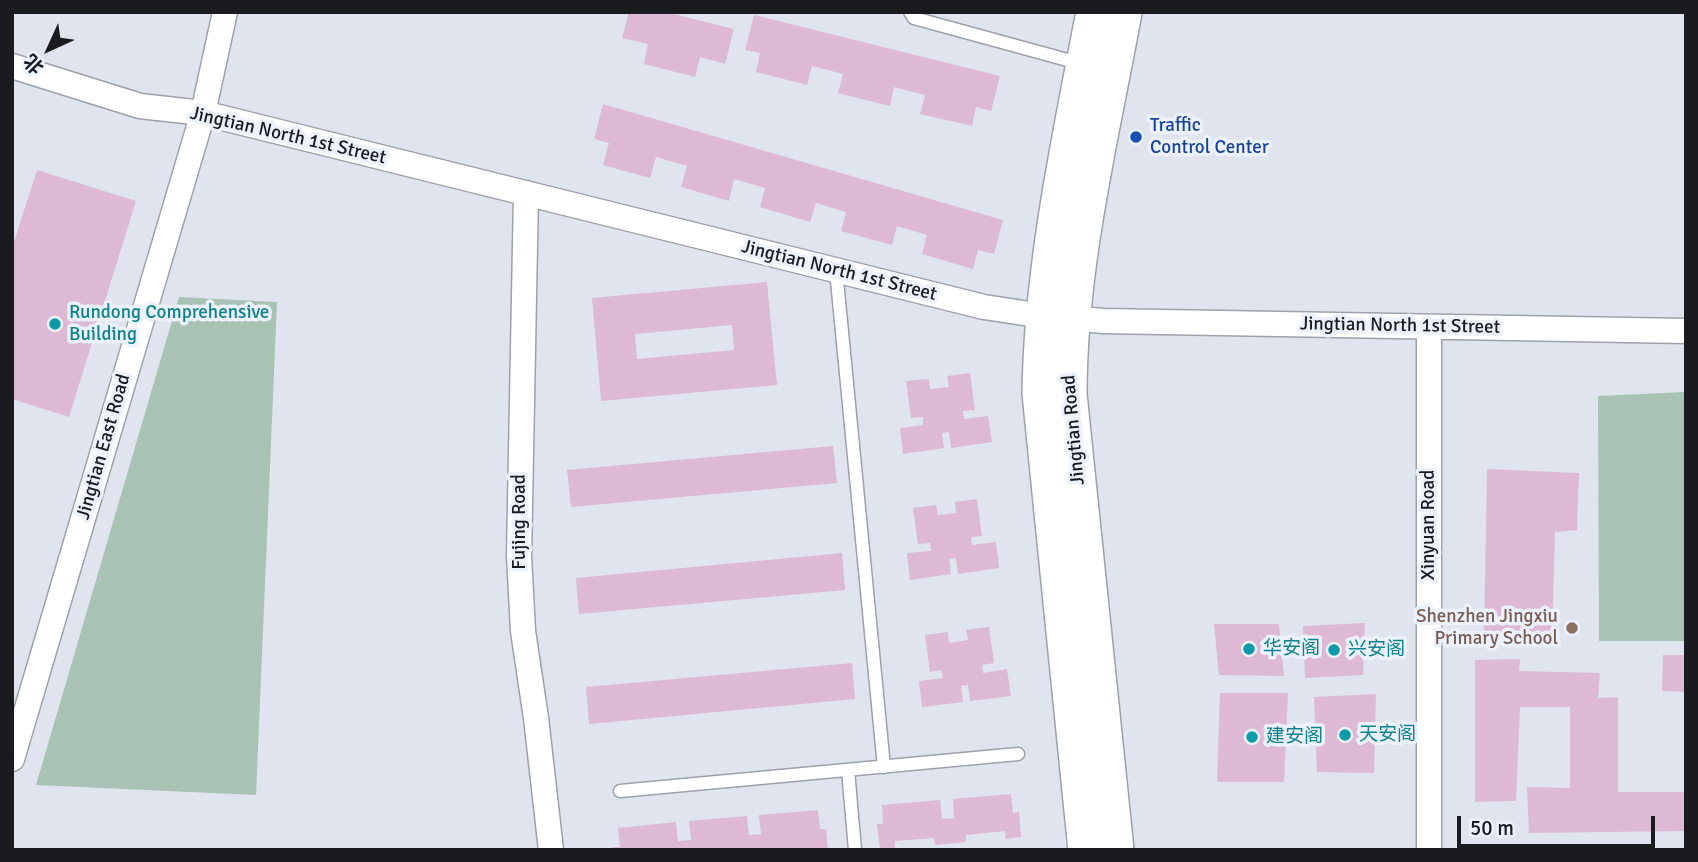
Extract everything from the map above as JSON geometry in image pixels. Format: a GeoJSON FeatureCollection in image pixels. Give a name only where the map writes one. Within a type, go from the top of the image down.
{"type":"FeatureCollection","features":[{"type":"Feature","properties":{"kind":"main road","name":"Jingtian Road"},"geometry":{"type":"LineString","coordinates":[[1094,12],[1099,68]]}},
{"type":"Feature","properties":{"kind":"main road","name":"Jingtian Road"},"geometry":{"type":"LineString","coordinates":[[1116,850],[1069,394],[1049,258],[1099,68],[1124,12]]}},
{"type":"Feature","properties":{"kind":"main road","name":"Jingtian Road"},"geometry":{"type":"LineString","coordinates":[[1057,317],[1040,393],[1042,432],[1086,850]]}},
{"type":"Feature","properties":{"kind":"street","name":"Jingtian East Road"},"geometry":{"type":"LineString","coordinates":[[12,759],[203,113],[225,12]]}},
{"type":"Feature","properties":{"kind":"street","name":"Jingtian North 1st Street"},"geometry":{"type":"LineString","coordinates":[[12,65],[140,106],[203,113],[984,307],[1057,317],[1686,331]]}},
{"type":"Feature","properties":{"kind":"street","name":"Fujing Road"},"geometry":{"type":"LineString","coordinates":[[526,193],[519,556],[523,631],[551,850]]}},
{"type":"Feature","properties":{"kind":"street","name":"Xinyuan Road"},"geometry":{"type":"LineString","coordinates":[[1429,327],[1429,850]]}},
{"type":"Feature","properties":{"kind":"lane"},"geometry":{"type":"LineString","coordinates":[[910,12],[915,18],[1099,68]]}},
{"type":"Feature","properties":{"kind":"lane"},"geometry":{"type":"LineString","coordinates":[[836,270],[884,766]]}},
{"type":"Feature","properties":{"kind":"lane"},"geometry":{"type":"LineString","coordinates":[[620,791],[1018,754]]}},
{"type":"Feature","properties":{"kind":"lane"},"geometry":{"type":"LineString","coordinates":[[848,770],[855,850]]}},
{"type":"Feature","properties":{"kind":"green space"},"geometry":{"type":"Polygon","coordinates":[[[179,297],[277,302],[256,795],[36,785],[179,297]]]}},
{"type":"Feature","properties":{"kind":"green space"},"geometry":{"type":"Polygon","coordinates":[[[1686,392],[1686,641],[1599,641],[1598,396],[1686,392]]]}},
{"type":"Feature","properties":{"kind":"building"},"geometry":{"type":"Polygon","coordinates":[[[629,12],[666,12],[734,29],[725,64],[700,57],[695,77],[644,64],[648,44],[622,38],[629,12]]]}},
{"type":"Feature","properties":{"kind":"building"},"geometry":{"type":"Polygon","coordinates":[[[754,15],[1000,76],[991,111],[976,107],[972,126],[920,114],[925,95],[894,87],[890,106],[838,93],[843,74],[812,66],[807,85],[756,72],[760,53],[745,50],[754,15]]]}},
{"type":"Feature","properties":{"kind":"building"},"geometry":{"type":"Polygon","coordinates":[[[603,104],[1003,220],[994,254],[978,250],[973,269],[922,254],[927,235],[897,226],[892,245],[841,231],[846,212],[816,203],[810,222],[760,207],[765,188],[734,179],[729,201],[681,187],[687,166],[656,157],[650,178],[603,165],[609,143],[594,139],[603,104]]]}},
{"type":"Feature","properties":{"kind":"building","name":"Rundong Comprehensive Building"},"geometry":{"type":"Polygon","coordinates":[[[37,170],[136,201],[69,417],[12,399],[12,248],[37,170]]]}},
{"type":"Feature","properties":{"kind":"building"},"geometry":{"type":"Polygon","coordinates":[[[767,282],[777,385],[601,401],[592,298],[767,282]],[[732,325],[635,334],[637,359],[734,350],[732,325]]]}},
{"type":"Feature","properties":{"kind":"building"},"geometry":{"type":"Polygon","coordinates":[[[970,373],[975,410],[963,411],[964,419],[988,416],[992,442],[951,448],[949,432],[942,433],[944,448],[903,454],[900,428],[923,425],[923,417],[911,418],[906,381],[929,379],[930,389],[949,387],[947,376],[970,373]]]}},
{"type":"Feature","properties":{"kind":"building"},"geometry":{"type":"Polygon","coordinates":[[[833,446],[837,483],[571,507],[567,470],[833,446]]]}},
{"type":"Feature","properties":{"kind":"building"},"geometry":{"type":"Polygon","coordinates":[[[1487,469],[1579,473],[1577,530],[1555,532],[1552,640],[1484,639],[1487,469]]]}},
{"type":"Feature","properties":{"kind":"building"},"geometry":{"type":"Polygon","coordinates":[[[977,499],[982,536],[971,537],[972,545],[996,542],[999,568],[958,574],[956,558],[949,559],[951,574],[910,580],[907,553],[931,551],[930,543],[918,544],[913,508],[936,505],[938,515],[956,513],[955,502],[977,499]]]}},
{"type":"Feature","properties":{"kind":"building"},"geometry":{"type":"Polygon","coordinates":[[[842,553],[845,590],[579,614],[576,578],[842,553]]]}},
{"type":"Feature","properties":{"kind":"building","name":"兴安阁"},"geometry":{"type":"Polygon","coordinates":[[[1365,623],[1363,675],[1305,678],[1303,626],[1365,623]]]}},
{"type":"Feature","properties":{"kind":"building","name":"华安阁"},"geometry":{"type":"Polygon","coordinates":[[[1214,624],[1279,624],[1284,676],[1219,675],[1214,624]]]}},
{"type":"Feature","properties":{"kind":"building"},"geometry":{"type":"Polygon","coordinates":[[[989,627],[994,663],[982,665],[983,673],[1007,669],[1011,696],[970,701],[968,685],[961,686],[963,702],[922,707],[919,681],[943,678],[941,670],[930,672],[925,635],[948,632],[949,643],[968,640],[966,630],[989,627]]]}},
{"type":"Feature","properties":{"kind":"building"},"geometry":{"type":"Polygon","coordinates":[[[1663,655],[1686,655],[1686,692],[1662,691],[1663,655]]]}},
{"type":"Feature","properties":{"kind":"building"},"geometry":{"type":"Polygon","coordinates":[[[1520,659],[1519,671],[1600,673],[1598,698],[1618,697],[1618,792],[1686,792],[1686,831],[1529,833],[1527,787],[1570,788],[1570,707],[1520,707],[1516,801],[1475,802],[1475,660],[1520,659]]]}},
{"type":"Feature","properties":{"kind":"building"},"geometry":{"type":"Polygon","coordinates":[[[852,663],[855,699],[589,724],[586,687],[852,663]]]}},
{"type":"Feature","properties":{"kind":"building","name":"建安阁"},"geometry":{"type":"Polygon","coordinates":[[[1220,693],[1288,693],[1284,782],[1217,782],[1220,693]]]}},
{"type":"Feature","properties":{"kind":"building","name":"天安阁"},"geometry":{"type":"Polygon","coordinates":[[[1376,694],[1374,773],[1317,772],[1314,697],[1376,694]]]}},
{"type":"Feature","properties":{"kind":"building"},"geometry":{"type":"Polygon","coordinates":[[[1011,794],[1013,813],[1019,812],[1021,837],[1006,839],[1005,831],[966,835],[966,842],[935,845],[934,838],[895,841],[895,849],[880,850],[877,824],[883,824],[882,805],[940,800],[942,819],[954,818],[953,799],[1011,794]]]}},
{"type":"Feature","properties":{"kind":"building"},"geometry":{"type":"Polygon","coordinates":[[[818,810],[820,829],[826,829],[828,850],[614,850],[613,847],[620,847],[618,828],[676,822],[678,841],[691,840],[689,821],[747,816],[749,835],[761,834],[759,815],[818,810]]]}},
{"type":"Feature","properties":{"kind":"place","name":"Traffic Control Center"},"geometry":{"type":"Point","coordinates":[1136,137]}},
{"type":"Feature","properties":{"kind":"place","name":"Rundong Comprehensive Building"},"geometry":{"type":"Point","coordinates":[55,324]}},
{"type":"Feature","properties":{"kind":"place","name":"Shenzhen Jingxiu Primary School"},"geometry":{"type":"Point","coordinates":[1572,628]}},
{"type":"Feature","properties":{"kind":"place","name":"华安阁"},"geometry":{"type":"Point","coordinates":[1249,649]}},
{"type":"Feature","properties":{"kind":"place","name":"兴安阁"},"geometry":{"type":"Point","coordinates":[1334,650]}},
{"type":"Feature","properties":{"kind":"place","name":"天安阁"},"geometry":{"type":"Point","coordinates":[1345,735]}},
{"type":"Feature","properties":{"kind":"place","name":"建安阁"},"geometry":{"type":"Point","coordinates":[1252,737]}}]}
